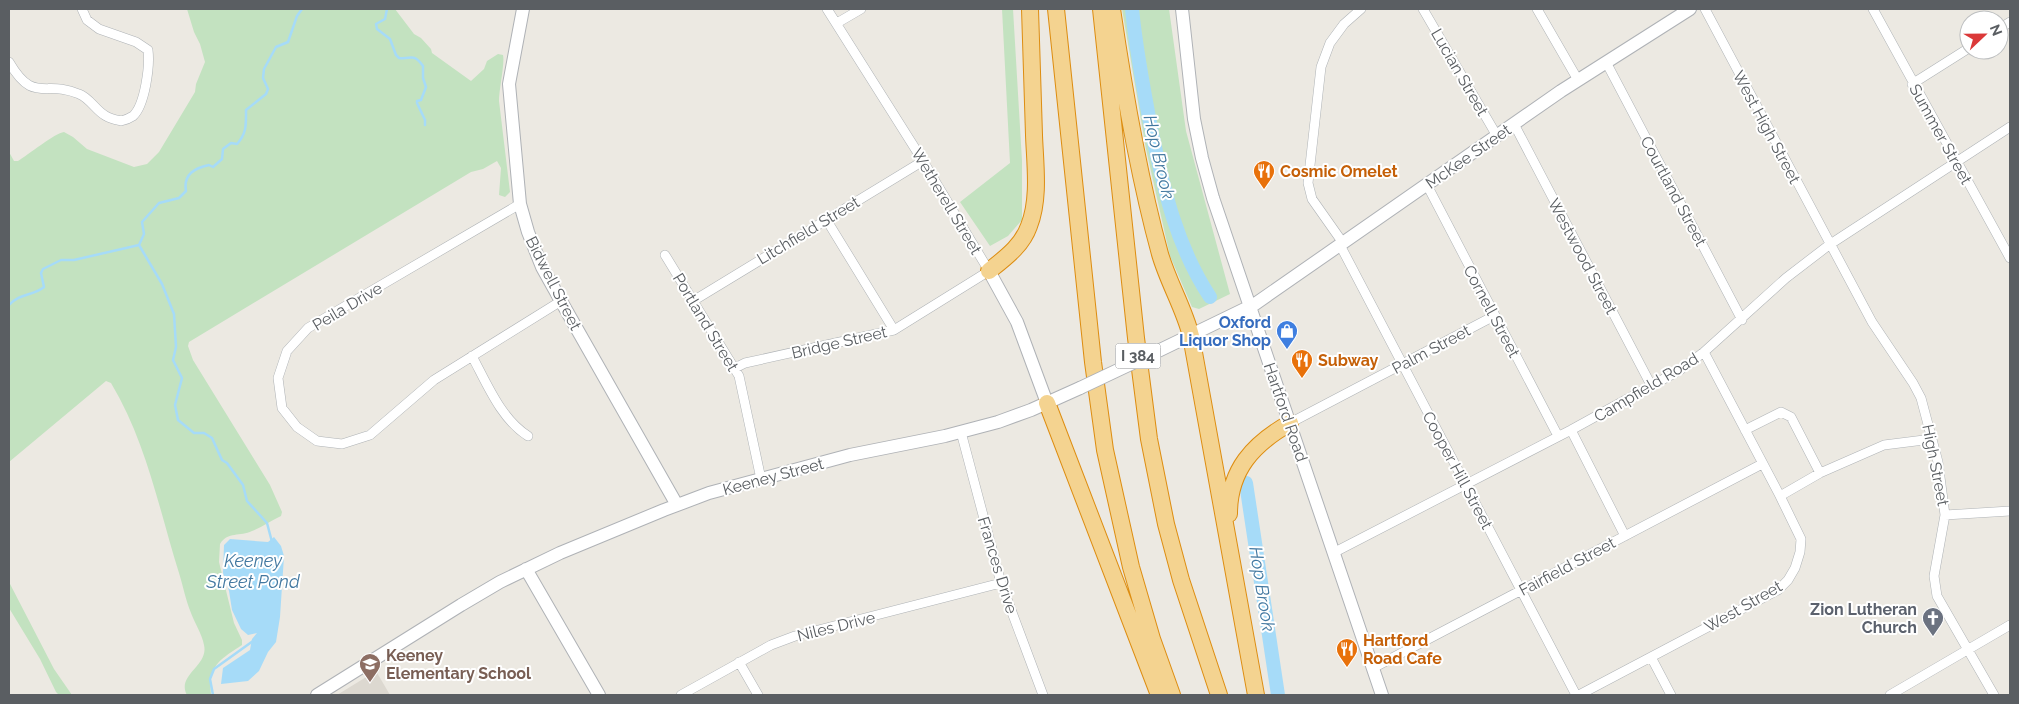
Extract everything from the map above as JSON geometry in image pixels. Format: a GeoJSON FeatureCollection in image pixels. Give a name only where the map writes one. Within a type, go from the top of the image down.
{"type":"FeatureCollection","features":[{"type":"Feature","properties":{"kind":"highway"},"geometry":{"type":"LineString","coordinates":[[989,271],[1009,255],[1020,243],[1029,226],[1033,212],[1035,174],[1030,9]]}},
{"type":"Feature","properties":{"kind":"highway","name":"I 384"},"geometry":{"type":"LineString","coordinates":[[1056,9],[1093,362],[1105,450],[1130,567],[1149,631],[1172,695]]}},
{"type":"Feature","properties":{"kind":"highway","name":"I 384"},"geometry":{"type":"LineString","coordinates":[[1101,9],[1136,338],[1149,439],[1173,551],[1190,610],[1219,695]]}},
{"type":"Feature","properties":{"kind":"highway"},"geometry":{"type":"LineString","coordinates":[[1112,9],[1131,121],[1155,235],[1166,273],[1186,318],[1191,336],[1256,695]]}},
{"type":"Feature","properties":{"kind":"highway"},"geometry":{"type":"LineString","coordinates":[[1047,403],[1159,695]]}},
{"type":"Feature","properties":{"kind":"highway"},"geometry":{"type":"LineString","coordinates":[[1233,569],[1229,505],[1237,476],[1245,460],[1255,447],[1290,423]]}},
{"type":"Feature","properties":{"kind":"main road","name":"Bidwell Street"},"geometry":{"type":"LineString","coordinates":[[523,9],[509,84],[520,204],[535,249],[561,301],[676,505]]}},
{"type":"Feature","properties":{"kind":"main road","name":"Hartford Road"},"geometry":{"type":"LineString","coordinates":[[1182,9],[1188,79],[1202,158],[1218,213],[1382,695]]}},
{"type":"Feature","properties":{"kind":"main road","name":"McKee Street"},"geometry":{"type":"LineString","coordinates":[[1250,307],[1578,80],[1690,9]]}},
{"type":"Feature","properties":{"kind":"main road","name":"Wetherell Street"},"geometry":{"type":"LineString","coordinates":[[989,271],[1017,322],[1047,403]]}},
{"type":"Feature","properties":{"kind":"main road","name":"Keeney Street"},"geometry":{"type":"LineString","coordinates":[[317,695],[465,602],[560,553],[709,493],[859,453],[961,432],[1010,418],[1080,388],[1250,307]]}},
{"type":"Feature","properties":{"kind":"main road"},"geometry":{"type":"LineString","coordinates":[[526,569],[599,695]]}},
{"type":"Feature","properties":{"kind":"street"},"geometry":{"type":"LineString","coordinates":[[9,62],[17,76],[28,86],[43,90],[63,89],[80,94],[107,117],[122,121],[133,116],[142,100],[150,63],[148,50],[136,42],[99,29],[87,20],[82,9]]}},
{"type":"Feature","properties":{"kind":"street","name":"Wetherell Street"},"geometry":{"type":"LineString","coordinates":[[827,9],[923,161],[989,271]]}},
{"type":"Feature","properties":{"kind":"street"},"geometry":{"type":"LineString","coordinates":[[837,23],[861,9]]}},
{"type":"Feature","properties":{"kind":"street","name":"Cooper Hill Street"},"geometry":{"type":"LineString","coordinates":[[1361,9],[1344,24],[1330,42],[1321,67],[1308,183],[1312,199],[1341,244],[1401,364],[1577,695]]}},
{"type":"Feature","properties":{"kind":"street","name":"Lucian Street"},"geometry":{"type":"LineString","coordinates":[[1423,9],[1497,136]]}},
{"type":"Feature","properties":{"kind":"street"},"geometry":{"type":"LineString","coordinates":[[1537,9],[1578,80]]}},
{"type":"Feature","properties":{"kind":"street","name":"West High Street"},"geometry":{"type":"LineString","coordinates":[[1705,9],[1829,245]]}},
{"type":"Feature","properties":{"kind":"street","name":"Summer Street"},"geometry":{"type":"LineString","coordinates":[[1873,9],[1912,84],[2010,258]]}},
{"type":"Feature","properties":{"kind":"street"},"geometry":{"type":"LineString","coordinates":[[1912,84],[1959,54]]}},
{"type":"Feature","properties":{"kind":"street","name":"Courtland Street"},"geometry":{"type":"LineString","coordinates":[[1606,62],[1742,320]]}},
{"type":"Feature","properties":{"kind":"street","name":"Westwood Street"},"geometry":{"type":"LineString","coordinates":[[1514,124],[1652,387]]}},
{"type":"Feature","properties":{"kind":"street","name":"Campfield Road"},"geometry":{"type":"LineString","coordinates":[[1334,553],[1652,387],[1704,352],[1742,320],[1786,278],[1829,245],[2010,127]]}},
{"type":"Feature","properties":{"kind":"street","name":"Litchfield Street"},"geometry":{"type":"LineString","coordinates":[[693,301],[923,161]]}},
{"type":"Feature","properties":{"kind":"street","name":"Cornell Street"},"geometry":{"type":"LineString","coordinates":[[1426,185],[1558,436]]}},
{"type":"Feature","properties":{"kind":"street","name":"Peila Drive"},"geometry":{"type":"LineString","coordinates":[[520,204],[308,328],[287,350],[278,378],[282,408],[297,428],[317,441],[342,444],[370,435],[434,380],[561,301]]}},
{"type":"Feature","properties":{"kind":"street"},"geometry":{"type":"LineString","coordinates":[[826,219],[894,330]]}},
{"type":"Feature","properties":{"kind":"street","name":"High Street"},"geometry":{"type":"LineString","coordinates":[[1829,245],[1872,322],[1913,383],[1926,412],[1938,462],[1945,515],[1934,576],[1937,596],[1994,695]]}},
{"type":"Feature","properties":{"kind":"street","name":"Portland Street"},"geometry":{"type":"LineString","coordinates":[[665,255],[739,376],[761,479]]}},
{"type":"Feature","properties":{"kind":"street","name":"Bridge Street"},"geometry":{"type":"LineString","coordinates":[[735,368],[745,363],[894,330],[989,271]]}},
{"type":"Feature","properties":{"kind":"street","name":"Palm Street"},"geometry":{"type":"LineString","coordinates":[[1290,423],[1494,316]]}},
{"type":"Feature","properties":{"kind":"street","name":"West Street"},"geometry":{"type":"LineString","coordinates":[[1577,695],[1778,590],[1788,580],[1795,568],[1800,552],[1801,539],[1704,352]]}},
{"type":"Feature","properties":{"kind":"street"},"geometry":{"type":"LineString","coordinates":[[472,356],[507,418],[519,431],[528,436]]}},
{"type":"Feature","properties":{"kind":"street"},"geometry":{"type":"LineString","coordinates":[[1746,430],[1781,412],[1791,418],[1820,473]]}},
{"type":"Feature","properties":{"kind":"street"},"geometry":{"type":"LineString","coordinates":[[1572,430],[1625,536]]}},
{"type":"Feature","properties":{"kind":"street","name":"Frances Drive"},"geometry":{"type":"LineString","coordinates":[[961,432],[1001,583],[1043,695]]}},
{"type":"Feature","properties":{"kind":"street"},"geometry":{"type":"LineString","coordinates":[[1780,496],[1820,473],[1884,445],[1932,439]]}},
{"type":"Feature","properties":{"kind":"street","name":"Fairfield Street"},"geometry":{"type":"LineString","coordinates":[[1372,668],[1762,464]]}},
{"type":"Feature","properties":{"kind":"street"},"geometry":{"type":"LineString","coordinates":[[1945,515],[2010,511]]}},
{"type":"Feature","properties":{"kind":"street","name":"Niles Drive"},"geometry":{"type":"LineString","coordinates":[[682,695],[771,645],[794,636],[1001,583]]}},
{"type":"Feature","properties":{"kind":"street"},"geometry":{"type":"LineString","coordinates":[[1890,695],[2010,625]]}},
{"type":"Feature","properties":{"kind":"street"},"geometry":{"type":"LineString","coordinates":[[1651,657],[1671,695]]}},
{"type":"Feature","properties":{"kind":"street"},"geometry":{"type":"LineString","coordinates":[[739,662],[758,695]]}},
{"type":"Feature","properties":{"kind":"shaded area","name":"Keeney Elementary School"},"geometry":{"type":"Polygon","coordinates":[[[376,671],[390,695],[337,695],[376,671]]]}},
{"type":"Feature","properties":{"kind":"green space"},"geometry":{"type":"Polygon","coordinates":[[[187,9],[395,9],[414,34],[421,38],[431,49],[432,53],[471,81],[484,69],[487,61],[498,54],[503,55],[499,101],[510,192],[505,197],[499,195],[501,168],[497,161],[483,169],[471,172],[189,342],[188,346],[193,360],[270,485],[282,512],[281,516],[259,528],[248,533],[227,537],[220,544],[219,562],[234,623],[242,640],[242,645],[221,660],[213,670],[211,695],[187,695],[186,682],[202,659],[204,645],[188,604],[143,452],[134,428],[111,383],[106,381],[9,462],[9,152],[14,161],[18,161],[48,140],[64,132],[87,149],[134,167],[147,164],[159,152],[195,92],[196,84],[205,62],[187,9]]]}},
{"type":"Feature","properties":{"kind":"green space"},"geometry":{"type":"Polygon","coordinates":[[[1002,9],[1013,9],[1022,161],[1022,220],[1008,236],[990,246],[960,202],[1010,163],[1002,9]]]}},
{"type":"Feature","properties":{"kind":"green space"},"geometry":{"type":"Polygon","coordinates":[[[1122,9],[1169,9],[1186,131],[1230,294],[1199,309],[1192,307],[1170,256],[1146,149],[1122,9]]]}},
{"type":"Feature","properties":{"kind":"green space"},"geometry":{"type":"Polygon","coordinates":[[[9,582],[54,669],[72,695],[59,695],[56,692],[40,659],[9,608],[9,582]]]}},
{"type":"Feature","properties":{"kind":"water","name":"Keeney Street Pond"},"geometry":{"type":"Polygon","coordinates":[[[274,537],[281,546],[284,556],[280,617],[276,642],[268,652],[259,671],[248,681],[221,684],[223,668],[250,650],[252,639],[257,633],[248,635],[241,629],[232,610],[229,591],[223,573],[224,545],[230,539],[268,542],[274,537]]]}},
{"type":"Feature","properties":{"kind":"waterway"},"geometry":{"type":"LineString","coordinates":[[272,542],[267,523],[247,501],[243,485],[227,463],[222,460],[212,438],[204,433],[194,433],[178,420],[175,405],[182,378],[173,360],[176,347],[174,314],[162,284],[139,245],[144,234],[142,222],[159,203],[179,198],[186,191],[186,180],[191,173],[204,166],[209,165],[213,167],[222,159],[223,149],[231,143],[237,144],[243,136],[246,110],[266,94],[268,89],[263,78],[264,69],[276,47],[288,42],[297,16],[302,9]]}},
{"type":"Feature","properties":{"kind":"waterway"},"geometry":{"type":"LineString","coordinates":[[387,9],[385,19],[376,24],[377,29],[390,39],[399,58],[414,58],[423,66],[423,78],[426,87],[421,100],[417,101],[417,103],[425,120],[425,125]]}},
{"type":"Feature","properties":{"kind":"waterway","name":"Hop Brook"},"geometry":{"type":"LineString","coordinates":[[1132,9],[1146,102],[1167,197],[1180,238],[1210,297]]}},
{"type":"Feature","properties":{"kind":"waterway"},"geometry":{"type":"LineString","coordinates":[[9,305],[18,298],[44,287],[41,273],[43,269],[61,260],[74,260],[139,245]]}},
{"type":"Feature","properties":{"kind":"waterway","name":"Hop Brook"},"geometry":{"type":"LineString","coordinates":[[1246,483],[1278,695]]}},
{"type":"Feature","properties":{"kind":"waterway"},"geometry":{"type":"LineString","coordinates":[[213,695],[210,679],[214,669],[253,641]]}},
{"type":"Feature","properties":{"kind":"place","name":"Cosmic Omelet"},"geometry":{"type":"Point","coordinates":[1264,190]}},
{"type":"Feature","properties":{"kind":"place","name":"Oxford Liquor Shop"},"geometry":{"type":"Point","coordinates":[1287,350]}},
{"type":"Feature","properties":{"kind":"place","name":"Subway"},"geometry":{"type":"Point","coordinates":[1302,379]}},
{"type":"Feature","properties":{"kind":"place","name":"Zion Lutheran Church"},"geometry":{"type":"Point","coordinates":[1933,637]}},
{"type":"Feature","properties":{"kind":"place","name":"Hartford Road Cafe"},"geometry":{"type":"Point","coordinates":[1347,668]}},
{"type":"Feature","properties":{"kind":"place","name":"Keeney Elementary School"},"geometry":{"type":"Point","coordinates":[370,683]}}]}
